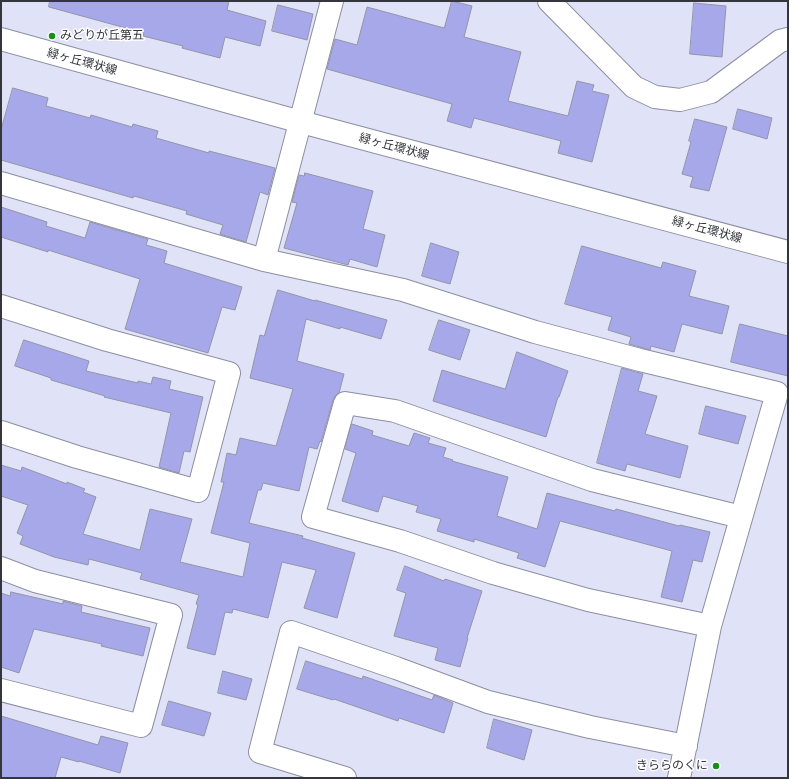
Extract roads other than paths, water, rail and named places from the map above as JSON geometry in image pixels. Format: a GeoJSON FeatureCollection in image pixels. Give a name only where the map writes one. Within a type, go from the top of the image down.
{"type":"FeatureCollection","features":[{"type":"Feature","properties":{"kind":"street"},"geometry":{"type":"LineString","coordinates":[[264,260],[332,1]]}},
{"type":"Feature","properties":{"kind":"street"},"geometry":{"type":"LineString","coordinates":[[549,1],[634,87],[654,97],[680,100],[711,92],[780,41],[788,39]]}},
{"type":"Feature","properties":{"kind":"street","name":"緑ヶ丘環状線"},"geometry":{"type":"LineString","coordinates":[[1,39],[301,122],[788,252]]}},
{"type":"Feature","properties":{"kind":"street"},"geometry":{"type":"LineString","coordinates":[[1,183],[264,260],[402,290],[535,332],[640,360],[777,392],[710,626],[679,778]]}},
{"type":"Feature","properties":{"kind":"street"},"geometry":{"type":"LineString","coordinates":[[1,306],[107,340],[229,373],[198,491],[76,457],[1,432]]}},
{"type":"Feature","properties":{"kind":"street"},"geometry":{"type":"LineString","coordinates":[[710,626],[588,600],[493,573],[400,542],[313,517],[345,403],[395,411],[592,480],[741,517]]}},
{"type":"Feature","properties":{"kind":"street"},"geometry":{"type":"LineString","coordinates":[[1,568],[35,580],[171,615],[140,726],[1,690]]}},
{"type":"Feature","properties":{"kind":"street"},"geometry":{"type":"LineString","coordinates":[[345,778],[260,752],[291,632],[396,668],[488,702],[590,727],[686,746]]}},
{"type":"Feature","properties":{"kind":"place","name":"みどりが丘第五"},"geometry":{"type":"Point","coordinates":[52,36]}},
{"type":"Feature","properties":{"kind":"place","name":"きららのくに"},"geometry":{"type":"Point","coordinates":[716,766]}}]}
